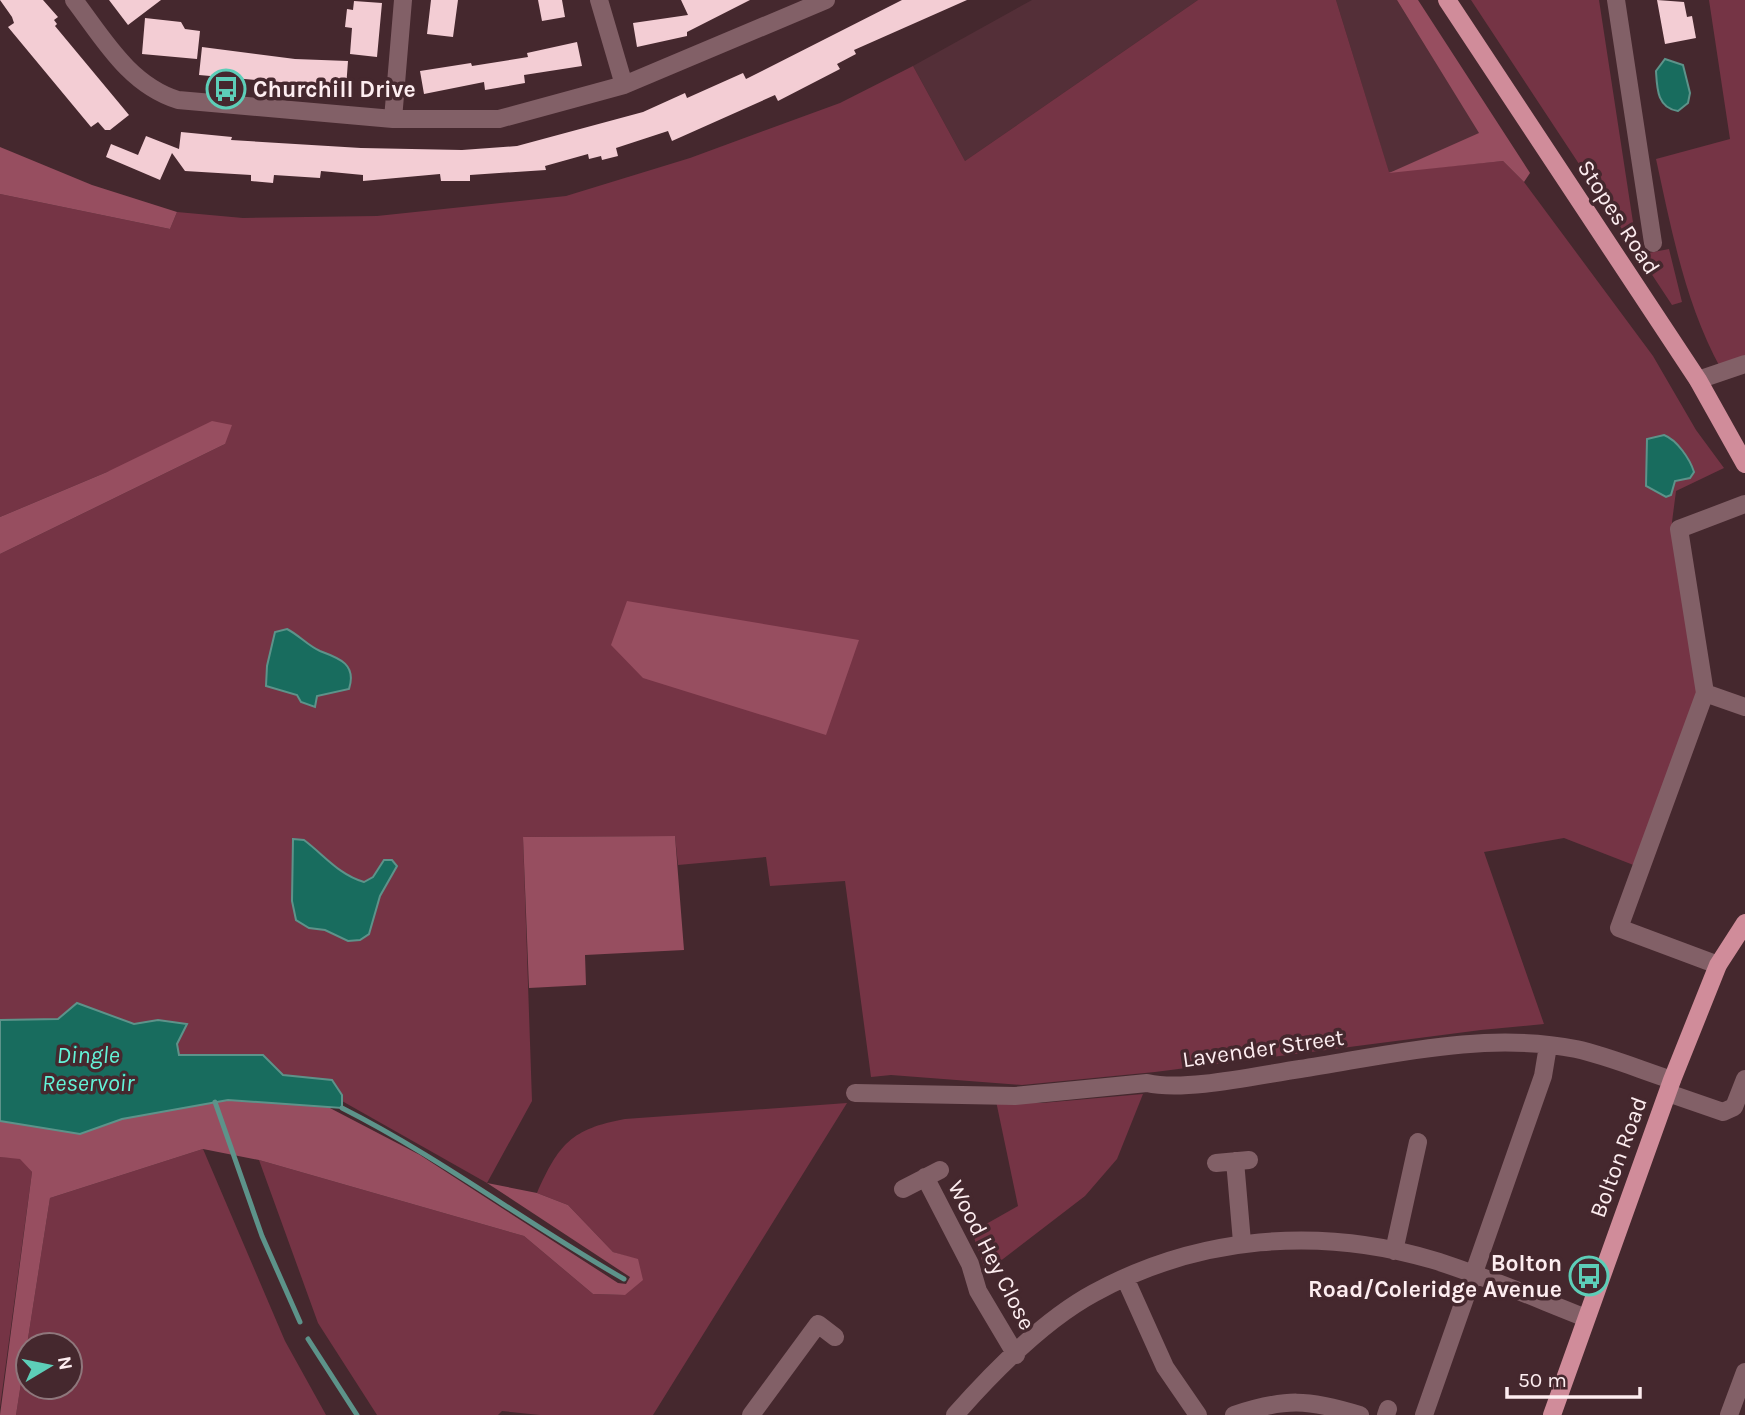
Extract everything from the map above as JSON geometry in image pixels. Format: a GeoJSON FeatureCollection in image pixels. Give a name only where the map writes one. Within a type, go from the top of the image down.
{"type":"FeatureCollection","features":[{"type":"Feature","properties":{"kind":"main road","name":"Stopes Road"},"geometry":{"type":"LineString","coordinates":[[1447,0],[1698,380],[1745,464]]}},
{"type":"Feature","properties":{"kind":"main road","name":"Bolton Road"},"geometry":{"type":"LineString","coordinates":[[1552,1415],[1670,1087],[1718,965],[1745,923]]}},
{"type":"Feature","properties":{"kind":"street"},"geometry":{"type":"LineString","coordinates":[[74,0],[129,71],[167,97],[188,102],[393,119],[499,119],[624,85],[826,0]]}},
{"type":"Feature","properties":{"kind":"street"},"geometry":{"type":"LineString","coordinates":[[393,119],[403,0]]}},
{"type":"Feature","properties":{"kind":"street"},"geometry":{"type":"LineString","coordinates":[[599,0],[624,85]]}},
{"type":"Feature","properties":{"kind":"street","name":"Stopes Road"},"geometry":{"type":"LineString","coordinates":[[1616,0],[1653,243]]}},
{"type":"Feature","properties":{"kind":"street"},"geometry":{"type":"LineString","coordinates":[[1698,380],[1745,364]]}},
{"type":"Feature","properties":{"kind":"street"},"geometry":{"type":"LineString","coordinates":[[1718,965],[1619,928],[1705,693],[1679,529],[1745,504]]}},
{"type":"Feature","properties":{"kind":"street"},"geometry":{"type":"LineString","coordinates":[[1705,693],[1745,707]]}},
{"type":"Feature","properties":{"kind":"street","name":"Lavender Street"},"geometry":{"type":"LineString","coordinates":[[855,1093],[1015,1096],[1147,1083],[1161,1087],[1251,1077],[1459,1044],[1548,1046],[1577,1050],[1670,1087],[1723,1112],[1734,1107],[1745,1079]]}},
{"type":"Feature","properties":{"kind":"street"},"geometry":{"type":"LineString","coordinates":[[1423,1415],[1543,1076],[1548,1046]]}},
{"type":"Feature","properties":{"kind":"street"},"geometry":{"type":"LineString","coordinates":[[1394,1251],[1416,1150],[1396,1153]]}},
{"type":"Feature","properties":{"kind":"street"},"geometry":{"type":"LineString","coordinates":[[1216,1163],[1242,1161],[1242,1242]]}},
{"type":"Feature","properties":{"kind":"street","name":"Wood Hey Close"},"geometry":{"type":"LineString","coordinates":[[903,1189],[933,1174],[978,1290],[1016,1355]]}},
{"type":"Feature","properties":{"kind":"street"},"geometry":{"type":"LineString","coordinates":[[955,1415],[1016,1355],[1070,1309],[1125,1278],[1242,1242],[1279,1239],[1316,1241],[1394,1251],[1473,1274],[1586,1318]]}},
{"type":"Feature","properties":{"kind":"street"},"geometry":{"type":"LineString","coordinates":[[1125,1278],[1165,1367],[1198,1415]]}},
{"type":"Feature","properties":{"kind":"street"},"geometry":{"type":"LineString","coordinates":[[751,1415],[818,1324],[835,1337]]}},
{"type":"Feature","properties":{"kind":"street"},"geometry":{"type":"LineString","coordinates":[[1729,1415],[1745,1372]]}},
{"type":"Feature","properties":{"kind":"street"},"geometry":{"type":"LineString","coordinates":[[1234,1415],[1266,1404],[1304,1400],[1360,1415]]}},
{"type":"Feature","properties":{"kind":"shaded area"},"geometry":{"type":"Polygon","coordinates":[[[1032,0],[1198,0],[965,161],[913,66],[1032,0]]]}},
{"type":"Feature","properties":{"kind":"shaded area"},"geometry":{"type":"Polygon","coordinates":[[[1198,0],[1336,0],[1389,172],[1503,161],[1524,182],[1653,356],[1696,430],[1724,468],[1676,491],[1672,522],[1700,693],[1636,866],[1564,838],[1484,852],[1544,1024],[1155,1072],[1022,1085],[891,1075],[871,1077],[845,881],[770,886],[766,857],[678,865],[675,836],[523,837],[532,1101],[487,1183],[342,1101],[342,1095],[329,1080],[283,1075],[263,1055],[178,1055],[176,1044],[186,1025],[158,1020],[134,1024],[77,1003],[58,1019],[0,1020],[0,554],[225,444],[107,472],[0,517],[0,194],[170,229],[177,212],[243,218],[377,216],[566,196],[690,158],[840,103],[913,66],[965,161],[1198,0]]]}},
{"type":"Feature","properties":{"kind":"shaded area"},"geometry":{"type":"Polygon","coordinates":[[[1336,0],[1397,0],[1480,134],[1389,173],[1336,0]]]}},
{"type":"Feature","properties":{"kind":"shaded area"},"geometry":{"type":"Polygon","coordinates":[[[1397,0],[1418,0],[1530,173],[1524,182],[1503,161],[1389,173],[1479,133],[1397,0]]]}},
{"type":"Feature","properties":{"kind":"shaded area"},"geometry":{"type":"Polygon","coordinates":[[[1471,0],[1599,0],[1638,253],[1471,0]]]}},
{"type":"Feature","properties":{"kind":"shaded area"},"geometry":{"type":"Polygon","coordinates":[[[1709,0],[1745,0],[1745,360],[1721,369],[1689,293],[1656,159],[1730,139],[1709,0]]]}},
{"type":"Feature","properties":{"kind":"shaded area"},"geometry":{"type":"Polygon","coordinates":[[[0,147],[92,185],[177,212],[170,229],[0,194],[0,147]]]}},
{"type":"Feature","properties":{"kind":"shaded area"},"geometry":{"type":"Polygon","coordinates":[[[1669,249],[1682,302],[1672,305],[1639,255],[1669,249]]]}},
{"type":"Feature","properties":{"kind":"shaded area"},"geometry":{"type":"Polygon","coordinates":[[[212,421],[232,425],[225,444],[0,554],[0,517],[107,472],[212,421]]]}},
{"type":"Feature","properties":{"kind":"shaded area"},"geometry":{"type":"Polygon","coordinates":[[[627,601],[859,640],[826,735],[643,678],[611,645],[627,601]]]}},
{"type":"Feature","properties":{"kind":"shaded area"},"geometry":{"type":"Polygon","coordinates":[[[675,836],[684,950],[585,955],[586,985],[529,988],[523,837],[675,836]]]}},
{"type":"Feature","properties":{"kind":"shaded area"},"geometry":{"type":"Polygon","coordinates":[[[1143,1094],[1117,1159],[1085,1196],[986,1272],[972,1232],[1018,1206],[996,1101],[1042,1103],[1143,1094]]]}},
{"type":"Feature","properties":{"kind":"shaded area"},"geometry":{"type":"Polygon","coordinates":[[[228,1100],[328,1107],[420,1155],[618,1283],[626,1284],[630,1277],[487,1183],[537,1193],[568,1205],[613,1252],[638,1259],[643,1280],[625,1295],[593,1294],[524,1236],[259,1160],[203,1149],[50,1198],[29,1331],[14,1331],[14,1401],[18,1401],[16,1415],[0,1415],[32,1172],[20,1159],[0,1157],[0,1121],[80,1134],[122,1119],[228,1100]]]}},
{"type":"Feature","properties":{"kind":"shaded area"},"geometry":{"type":"Polygon","coordinates":[[[847,1103],[653,1415],[540,1415],[502,1411],[498,1415],[377,1415],[318,1323],[259,1160],[524,1236],[593,1294],[624,1295],[638,1260],[613,1252],[568,1205],[537,1193],[552,1162],[569,1141],[592,1128],[625,1119],[847,1103]]]}},
{"type":"Feature","properties":{"kind":"shaded area"},"geometry":{"type":"Polygon","coordinates":[[[203,1149],[285,1341],[326,1415],[16,1415],[18,1401],[84,1401],[84,1331],[29,1331],[50,1198],[203,1149]]]}},
{"type":"Feature","properties":{"kind":"shaded area"},"geometry":{"type":"Polygon","coordinates":[[[0,1157],[20,1158],[32,1172],[0,1407],[0,1157]]]}},
{"type":"Feature","properties":{"kind":"water"},"geometry":{"type":"Polygon","coordinates":[[[1665,59],[1683,65],[1690,93],[1688,103],[1678,111],[1662,102],[1658,90],[1656,71],[1665,59]]]}},
{"type":"Feature","properties":{"kind":"water"},"geometry":{"type":"Polygon","coordinates":[[[1664,435],[1682,450],[1694,472],[1690,478],[1675,481],[1671,495],[1666,497],[1646,486],[1647,439],[1664,435]]]}},
{"type":"Feature","properties":{"kind":"water"},"geometry":{"type":"Polygon","coordinates":[[[287,629],[316,649],[345,663],[351,674],[349,689],[317,696],[315,707],[301,702],[297,695],[266,686],[267,666],[275,632],[287,629]]]}},
{"type":"Feature","properties":{"kind":"water"},"geometry":{"type":"Polygon","coordinates":[[[293,839],[304,840],[339,870],[364,882],[373,877],[384,860],[392,860],[397,866],[380,896],[369,934],[360,940],[348,941],[325,930],[309,928],[296,920],[292,901],[293,839]]]}},
{"type":"Feature","properties":{"kind":"water","name":"Dingle Reservoir"},"geometry":{"type":"Polygon","coordinates":[[[77,1003],[134,1024],[158,1020],[187,1024],[177,1044],[179,1055],[263,1055],[283,1075],[332,1080],[342,1095],[342,1108],[228,1100],[122,1119],[80,1134],[0,1121],[0,1020],[58,1019],[77,1003]]]}},
{"type":"Feature","properties":{"kind":"building"},"geometry":{"type":"Polygon","coordinates":[[[0,0],[43,0],[58,17],[54,20],[57,24],[55,26],[129,115],[110,130],[105,130],[98,122],[91,127],[8,27],[14,23],[0,0]]]}},
{"type":"Feature","properties":{"kind":"building"},"geometry":{"type":"Polygon","coordinates":[[[109,0],[161,0],[128,25],[109,0]]]}},
{"type":"Feature","properties":{"kind":"building"},"geometry":{"type":"Polygon","coordinates":[[[431,0],[458,0],[453,37],[427,34],[431,0]]]}},
{"type":"Feature","properties":{"kind":"building"},"geometry":{"type":"Polygon","coordinates":[[[538,0],[562,0],[565,17],[542,21],[538,0]]]}},
{"type":"Feature","properties":{"kind":"building"},"geometry":{"type":"Polygon","coordinates":[[[681,0],[750,0],[687,32],[687,36],[637,47],[633,23],[688,15],[681,0]]]}},
{"type":"Feature","properties":{"kind":"building"},"geometry":{"type":"Polygon","coordinates":[[[902,0],[967,0],[854,50],[856,54],[837,64],[840,69],[778,101],[775,95],[672,141],[668,131],[616,148],[618,156],[602,160],[601,156],[589,159],[588,154],[545,166],[546,170],[470,175],[470,181],[441,181],[440,174],[363,181],[363,175],[321,171],[320,178],[274,175],[273,183],[251,181],[251,175],[185,171],[172,153],[160,180],[106,157],[111,144],[138,155],[146,136],[179,149],[181,132],[232,137],[231,140],[361,148],[462,150],[517,146],[643,112],[685,93],[687,98],[743,73],[746,79],[902,0]]]}},
{"type":"Feature","properties":{"kind":"building"},"geometry":{"type":"Polygon","coordinates":[[[1657,0],[1684,2],[1687,17],[1692,16],[1696,38],[1665,44],[1657,0]]]}},
{"type":"Feature","properties":{"kind":"building"},"geometry":{"type":"Polygon","coordinates":[[[354,1],[382,3],[377,57],[350,54],[352,28],[345,27],[347,9],[353,10],[354,1]]]}},
{"type":"Feature","properties":{"kind":"building"},"geometry":{"type":"Polygon","coordinates":[[[145,18],[181,22],[185,29],[200,31],[197,59],[142,54],[145,18]]]}},
{"type":"Feature","properties":{"kind":"building"},"geometry":{"type":"Polygon","coordinates":[[[577,42],[582,66],[524,75],[525,83],[485,90],[484,82],[424,94],[420,71],[528,57],[527,53],[577,42]]]}},
{"type":"Feature","properties":{"kind":"building"},"geometry":{"type":"Polygon","coordinates":[[[202,47],[295,59],[348,61],[346,88],[199,75],[202,47]]]}},
{"type":"Feature","properties":{"kind":"waterway"},"geometry":{"type":"LineString","coordinates":[[215,1102],[262,1236],[300,1322]]}},
{"type":"Feature","properties":{"kind":"waterway"},"geometry":{"type":"LineString","coordinates":[[342,1108],[414,1148],[624,1279]]}},
{"type":"Feature","properties":{"kind":"waterway"},"geometry":{"type":"LineString","coordinates":[[308,1339],[357,1415]]}},
{"type":"Feature","properties":{"kind":"place","name":"Churchill Drive"},"geometry":{"type":"Point","coordinates":[226,89]}},
{"type":"Feature","properties":{"kind":"place","name":"Bolton Road/Coleridge Avenue"},"geometry":{"type":"Point","coordinates":[1589,1276]}}]}
